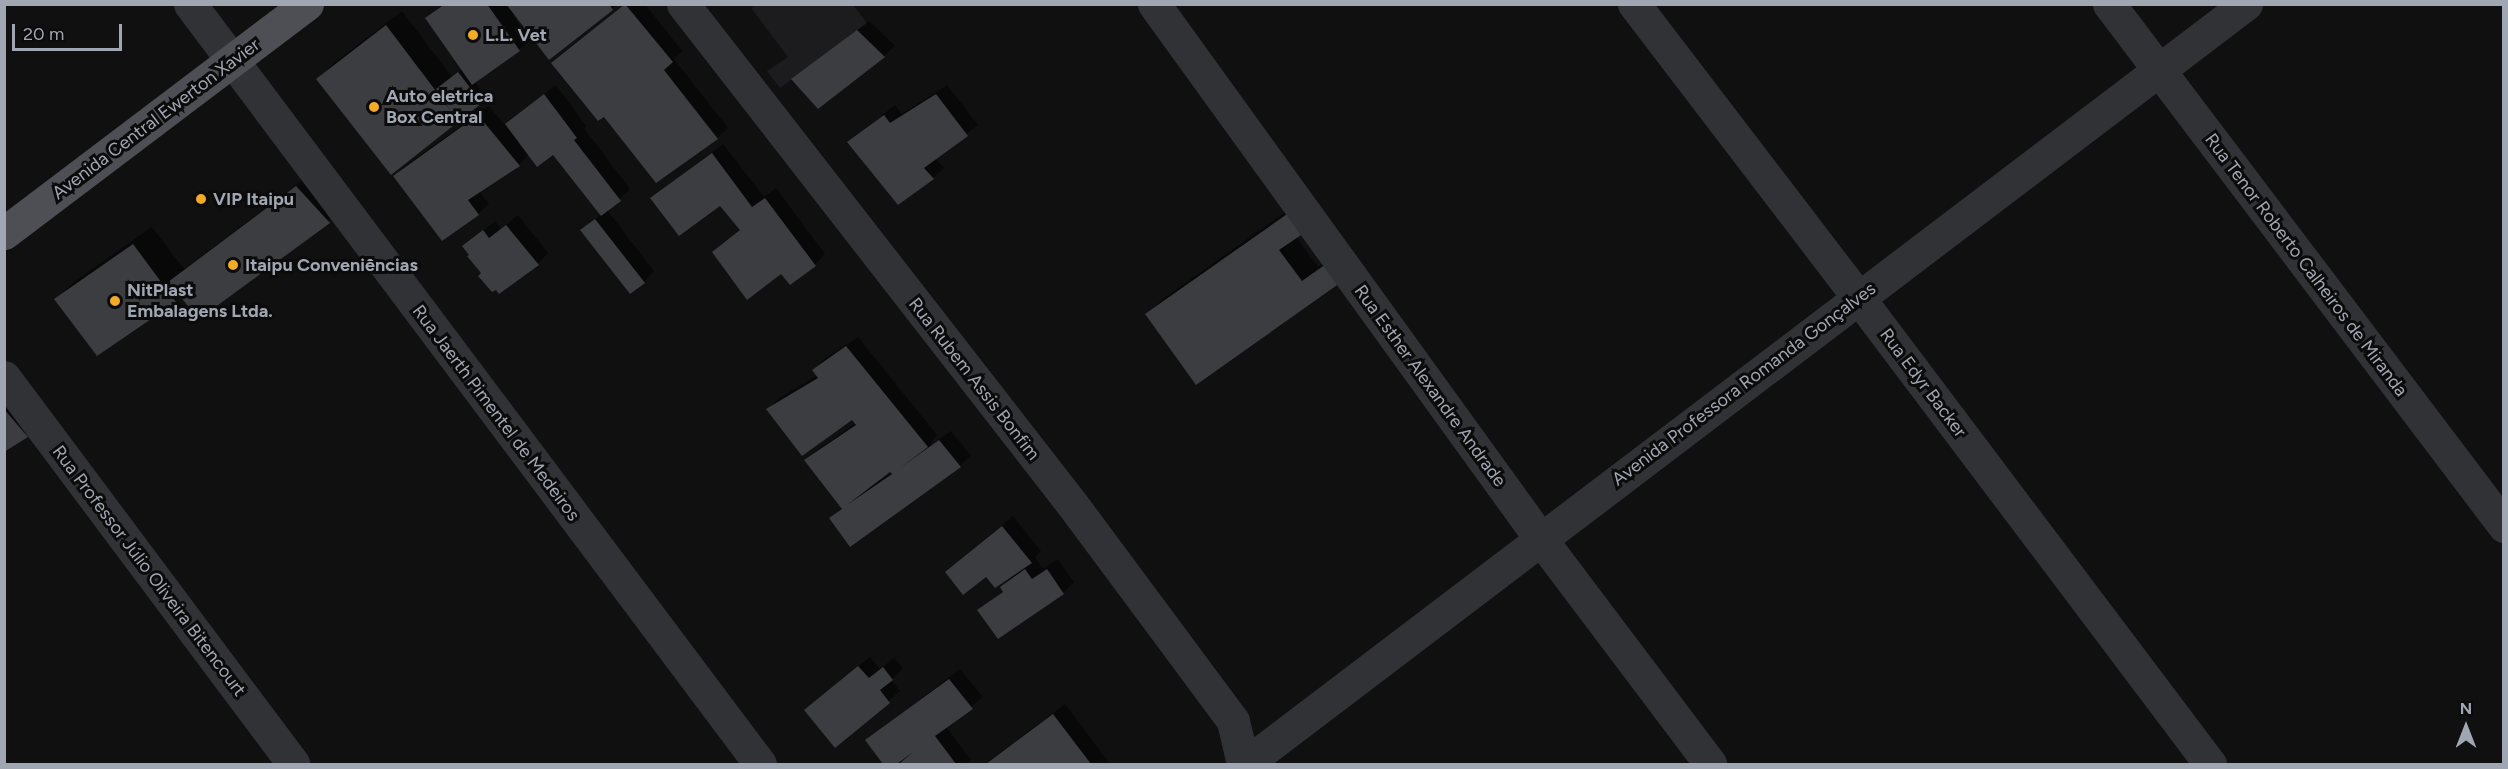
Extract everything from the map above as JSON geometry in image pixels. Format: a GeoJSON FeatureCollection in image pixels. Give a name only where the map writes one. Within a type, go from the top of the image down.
{"type":"FeatureCollection","features":[{"type":"Feature","properties":{"kind":"main road","name":"Avenida Central Ewerton Xavier"},"geometry":{"type":"LineString","coordinates":[[4,233],[307,4]]}},
{"type":"Feature","properties":{"kind":"street","name":"Rua Jaerth Pimentel de Medeiros"},"geometry":{"type":"LineString","coordinates":[[190,4],[760,765]]}},
{"type":"Feature","properties":{"kind":"street","name":"Rua Rubem Assis Bonfim"},"geometry":{"type":"LineString","coordinates":[[683,4],[1072,504],[1233,721],[1244,765]]}},
{"type":"Feature","properties":{"kind":"street","name":"Rua Esther Alexandre Andrade"},"geometry":{"type":"LineString","coordinates":[[1154,4],[1540,538],[1710,765]]}},
{"type":"Feature","properties":{"kind":"street","name":"Rua Edyr Backer"},"geometry":{"type":"LineString","coordinates":[[1634,4],[2210,765]]}},
{"type":"Feature","properties":{"kind":"street","name":"Rua Tenor Roberto Calheiros de Miranda"},"geometry":{"type":"LineString","coordinates":[[2109,4],[2504,526]]}},
{"type":"Feature","properties":{"kind":"street","name":"Avenida Professora Romanda Gonçalves"},"geometry":{"type":"LineString","coordinates":[[1244,765],[2246,4]]}},
{"type":"Feature","properties":{"kind":"street","name":"Rua Professor Júlio Oliveira Bitencourt"},"geometry":{"type":"LineString","coordinates":[[4,377],[293,765]]}},
{"type":"Feature","properties":{"kind":"shaded area"},"geometry":{"type":"Polygon","coordinates":[[[757,4],[853,5],[867,23],[780,88],[767,71],[788,57],[751,8],[757,4]]]}},
{"type":"Feature","properties":{"kind":"building","name":"L.L. Vet"},"geometry":{"type":"Polygon","coordinates":[[[445,4],[487,4],[520,51],[472,85],[425,18],[445,4]]]}},
{"type":"Feature","properties":{"kind":"building"},"geometry":{"type":"Polygon","coordinates":[[[506,4],[609,4],[613,10],[549,60],[506,4]]]}},
{"type":"Feature","properties":{"kind":"building"},"geometry":{"type":"Polygon","coordinates":[[[625,4],[673,62],[664,70],[718,139],[656,183],[604,117],[598,121],[551,63],[625,4]]]}},
{"type":"Feature","properties":{"kind":"building"},"geometry":{"type":"Polygon","coordinates":[[[386,25],[451,111],[436,89],[458,72],[482,103],[391,175],[316,79],[386,25]]]}},
{"type":"Feature","properties":{"kind":"building"},"geometry":{"type":"Polygon","coordinates":[[[857,30],[885,57],[818,109],[791,79],[857,30]]]}},
{"type":"Feature","properties":{"kind":"building"},"geometry":{"type":"Polygon","coordinates":[[[544,94],[577,138],[574,140],[621,201],[601,216],[553,155],[537,167],[505,124],[544,94]]]}},
{"type":"Feature","properties":{"kind":"building"},"geometry":{"type":"Polygon","coordinates":[[[936,94],[968,136],[924,168],[934,179],[898,205],[847,142],[884,115],[890,123],[936,94]]]}},
{"type":"Feature","properties":{"kind":"building"},"geometry":{"type":"Polygon","coordinates":[[[478,115],[520,166],[468,200],[479,215],[442,241],[393,176],[478,115]]]}},
{"type":"Feature","properties":{"kind":"building"},"geometry":{"type":"Polygon","coordinates":[[[712,153],[752,207],[765,198],[816,266],[790,285],[781,274],[747,300],[712,252],[740,230],[720,206],[679,236],[650,198],[712,153]]]}},
{"type":"Feature","properties":{"kind":"building","name":"Itaipu Conveniências"},"geometry":{"type":"Polygon","coordinates":[[[296,186],[330,223],[199,319],[168,282],[296,186]]]}},
{"type":"Feature","properties":{"kind":"building"},"geometry":{"type":"Polygon","coordinates":[[[1290,212],[1304,233],[1279,250],[1302,281],[1326,264],[1340,283],[1196,385],[1145,314],[1290,212]]]}},
{"type":"Feature","properties":{"kind":"building"},"geometry":{"type":"Polygon","coordinates":[[[595,219],[645,283],[630,294],[580,230],[595,219]]]}},
{"type":"Feature","properties":{"kind":"building"},"geometry":{"type":"Polygon","coordinates":[[[506,225],[539,265],[499,294],[496,290],[492,292],[478,276],[481,273],[462,246],[483,230],[489,238],[506,225]]]}},
{"type":"Feature","properties":{"kind":"building","name":"NitPlast Embalagens Ltda."},"geometry":{"type":"Polygon","coordinates":[[[133,244],[176,302],[97,356],[54,299],[133,244]]]}},
{"type":"Feature","properties":{"kind":"building"},"geometry":{"type":"Polygon","coordinates":[[[846,346],[928,447],[900,468],[939,440],[961,467],[850,547],[829,518],[842,509],[804,460],[856,425],[852,420],[802,456],[766,409],[818,378],[812,370],[846,346]],[[890,472],[847,505],[892,474],[890,472]]]}},
{"type":"Feature","properties":{"kind":"building"},"geometry":{"type":"Polygon","coordinates":[[[4,409],[28,437],[4,452],[4,409]]]}},
{"type":"Feature","properties":{"kind":"building"},"geometry":{"type":"Polygon","coordinates":[[[1002,526],[1032,563],[995,588],[986,577],[963,595],[945,572],[1002,526]]]}},
{"type":"Feature","properties":{"kind":"building"},"geometry":{"type":"Polygon","coordinates":[[[1025,569],[1032,579],[1047,569],[1064,594],[998,639],[977,610],[1003,592],[1000,587],[1025,569]]]}},
{"type":"Feature","properties":{"kind":"building"},"geometry":{"type":"Polygon","coordinates":[[[858,666],[869,678],[883,667],[893,680],[880,690],[890,703],[835,748],[804,710],[858,666]]]}},
{"type":"Feature","properties":{"kind":"building"},"geometry":{"type":"Polygon","coordinates":[[[949,679],[973,709],[935,736],[956,764],[899,764],[913,752],[897,764],[883,764],[865,740],[949,679]]]}},
{"type":"Feature","properties":{"kind":"building"},"geometry":{"type":"Polygon","coordinates":[[[1053,714],[1091,764],[986,764],[1053,714]]]}},
{"type":"Feature","properties":{"kind":"place","name":"L.L. Vet"},"geometry":{"type":"Point","coordinates":[473,35]}},
{"type":"Feature","properties":{"kind":"place","name":"Auto eletrica Box Central"},"geometry":{"type":"Point","coordinates":[374,107]}},
{"type":"Feature","properties":{"kind":"place","name":"VIP Itaipu"},"geometry":{"type":"Point","coordinates":[201,199]}},
{"type":"Feature","properties":{"kind":"place","name":"Itaipu Conveniências"},"geometry":{"type":"Point","coordinates":[233,265]}},
{"type":"Feature","properties":{"kind":"place","name":"NitPlast Embalagens Ltda."},"geometry":{"type":"Point","coordinates":[115,301]}}]}
